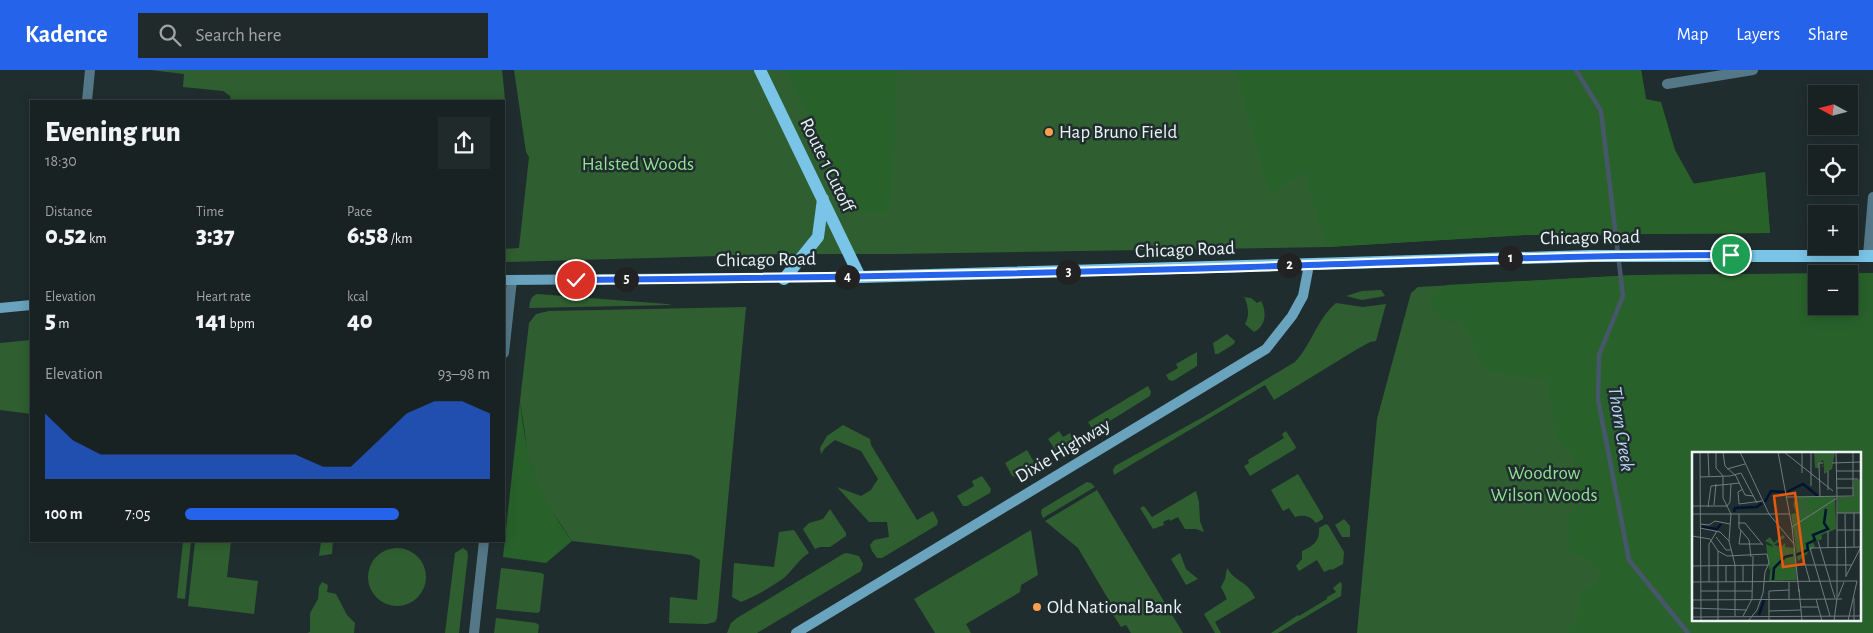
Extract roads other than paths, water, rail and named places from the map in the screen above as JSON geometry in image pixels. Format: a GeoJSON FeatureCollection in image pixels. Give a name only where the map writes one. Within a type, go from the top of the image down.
{"type":"FeatureCollection","features":[{"type":"Feature","properties":{"kind":"main road","name":"Route 1 Cutoff"},"geometry":{"type":"LineString","coordinates":[[760,70],[860,277]]}},
{"type":"Feature","properties":{"kind":"main road"},"geometry":{"type":"LineString","coordinates":[[784,279],[818,236],[823,199]]}},
{"type":"Feature","properties":{"kind":"main road","name":"Chicago Road"},"geometry":{"type":"LineString","coordinates":[[508,280],[784,279],[1590,256],[1871,255]]}},
{"type":"Feature","properties":{"kind":"main road","name":"Dixie Highway"},"geometry":{"type":"LineString","coordinates":[[796,633],[1266,349],[1292,316],[1303,296],[1309,264]]}},
{"type":"Feature","properties":{"kind":"main road"},"geometry":{"type":"LineString","coordinates":[[0,308],[30,306]]}},
{"type":"Feature","properties":{"kind":"street"},"geometry":{"type":"LineString","coordinates":[[87,100],[90,70]]}},
{"type":"Feature","properties":{"kind":"street"},"geometry":{"type":"LineString","coordinates":[[1667,84],[1752,70]]}},
{"type":"Feature","properties":{"kind":"street"},"geometry":{"type":"LineString","coordinates":[[1871,255],[1873,197]]}},
{"type":"Feature","properties":{"kind":"street"},"geometry":{"type":"LineString","coordinates":[[505,336],[508,280]]}},
{"type":"Feature","properties":{"kind":"street"},"geometry":{"type":"LineString","coordinates":[[474,633],[484,542]]}},
{"type":"Feature","properties":{"kind":"waterway","name":"Thorn Creek"},"geometry":{"type":"LineString","coordinates":[[1576,70],[1601,111],[1623,296],[1599,355],[1598,399],[1629,560],[1688,633]]}},
{"type":"Feature","properties":{"kind":"place","name":"Hap Bruno Field"},"geometry":{"type":"Point","coordinates":[1049,132]}},
{"type":"Feature","properties":{"kind":"place","name":"Old National Bank"},"geometry":{"type":"Point","coordinates":[1037,607]}},
{"type":"Feature","properties":{"kind":"park label","name":"Halsted Woods"},"geometry":{"type":"Point","coordinates":[638,164]}},
{"type":"Feature","properties":{"kind":"park label","name":"Woodrow Wilson Woods"},"geometry":{"type":"Point","coordinates":[1544,484]}}]}
